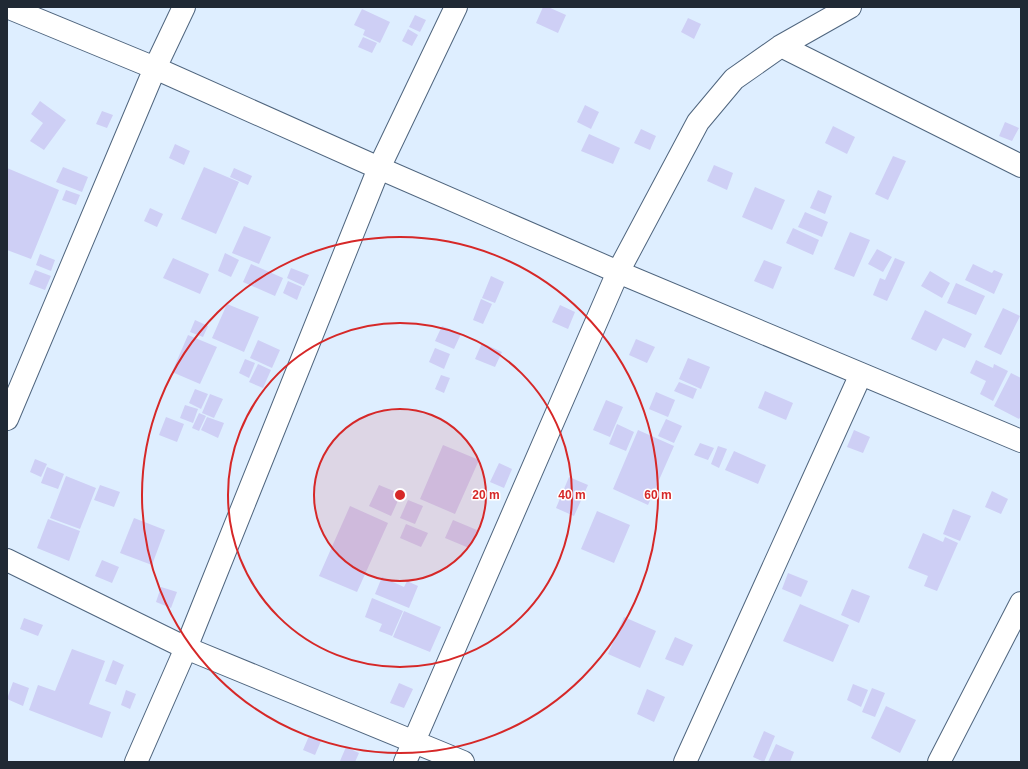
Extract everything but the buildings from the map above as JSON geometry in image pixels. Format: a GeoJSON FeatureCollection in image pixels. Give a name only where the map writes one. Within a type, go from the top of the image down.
{"type":"FeatureCollection","features":[{"type":"Feature","properties":{"kind":"street"},"geometry":{"type":"LineString","coordinates":[[7,7],[155,68],[618,272],[1021,442]]}},
{"type":"Feature","properties":{"kind":"street"},"geometry":{"type":"LineString","coordinates":[[7,419],[155,68],[184,7]]}},
{"type":"Feature","properties":{"kind":"street"},"geometry":{"type":"LineString","coordinates":[[136,762],[186,648],[379,168],[456,7]]}},
{"type":"Feature","properties":{"kind":"street"},"geometry":{"type":"LineString","coordinates":[[409,752],[618,272],[698,122],[734,79],[781,46],[850,7]]}},
{"type":"Feature","properties":{"kind":"street"},"geometry":{"type":"LineString","coordinates":[[781,46],[1021,166]]}},
{"type":"Feature","properties":{"kind":"street"},"geometry":{"type":"LineString","coordinates":[[685,762],[861,374]]}},
{"type":"Feature","properties":{"kind":"street"},"geometry":{"type":"LineString","coordinates":[[7,560],[186,648],[409,752],[464,762]]}},
{"type":"Feature","properties":{"kind":"street"},"geometry":{"type":"LineString","coordinates":[[939,762],[1021,603]]}}]}
